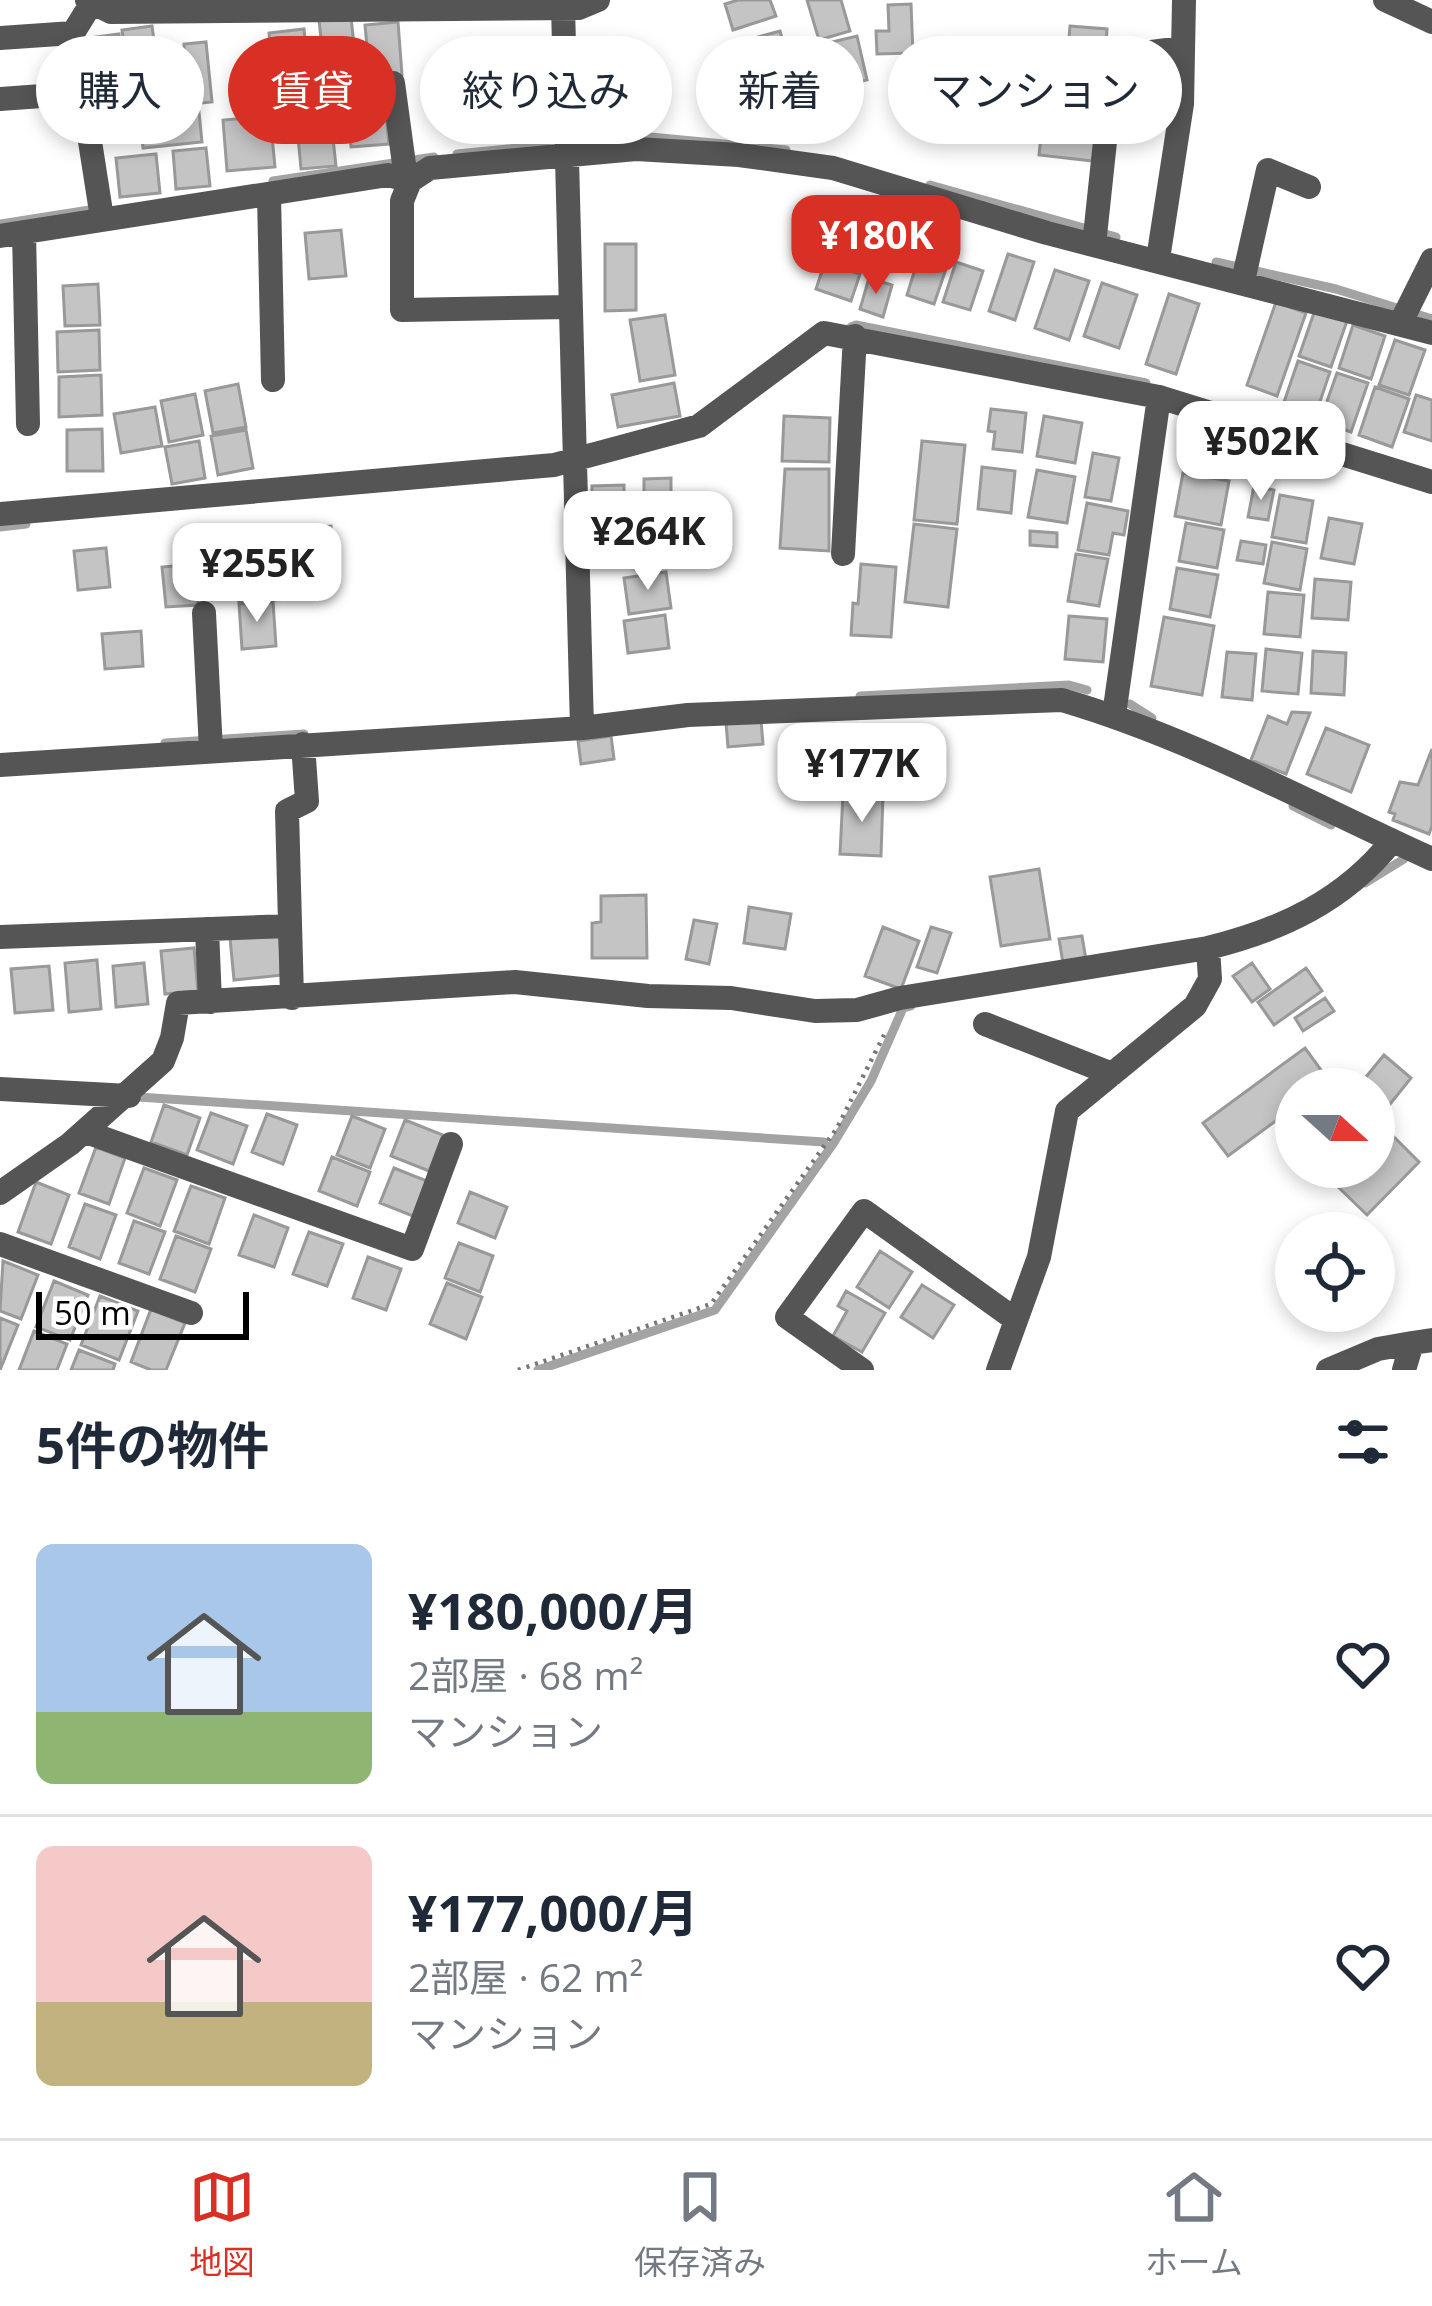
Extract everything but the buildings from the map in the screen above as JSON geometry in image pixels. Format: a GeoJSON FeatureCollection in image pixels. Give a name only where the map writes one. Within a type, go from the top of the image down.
{"type":"FeatureCollection","features":[{"type":"Feature","properties":{"kind":"street"},"geometry":{"type":"LineString","coordinates":[[75,36],[89,2],[111,12],[560,3],[579,8],[598,0]]}},
{"type":"Feature","properties":{"kind":"street"},"geometry":{"type":"LineString","coordinates":[[1182,48],[1184,0]]}},
{"type":"Feature","properties":{"kind":"street"},"geometry":{"type":"LineString","coordinates":[[1385,0],[1432,22]]}},
{"type":"Feature","properties":{"kind":"street"},"geometry":{"type":"LineString","coordinates":[[560,3],[583,720]]}},
{"type":"Feature","properties":{"kind":"street"},"geometry":{"type":"LineString","coordinates":[[0,38],[74,33]]}},
{"type":"Feature","properties":{"kind":"street"},"geometry":{"type":"LineString","coordinates":[[0,99],[36,96]]}},
{"type":"Feature","properties":{"kind":"street"},"geometry":{"type":"LineString","coordinates":[[396,96],[406,167],[402,310],[569,307]]}},
{"type":"Feature","properties":{"kind":"street"},"geometry":{"type":"LineString","coordinates":[[91,144],[101,210]]}},
{"type":"Feature","properties":{"kind":"street"},"geometry":{"type":"LineString","coordinates":[[1095,236],[1105,144]]}},
{"type":"Feature","properties":{"kind":"street"},"geometry":{"type":"LineString","coordinates":[[1160,252],[1176,144]]}},
{"type":"Feature","properties":{"kind":"street"},"geometry":{"type":"LineString","coordinates":[[28,424],[12,234],[101,210],[268,194],[388,175],[406,167],[430,168],[566,147],[739,155],[833,168],[1246,272],[1404,317],[1432,333]]}},
{"type":"Feature","properties":{"kind":"street"},"geometry":{"type":"LineString","coordinates":[[1246,272],[1268,170],[1310,187]]}},
{"type":"Feature","properties":{"kind":"street"},"geometry":{"type":"LineString","coordinates":[[268,194],[273,380]]}},
{"type":"Feature","properties":{"kind":"street"},"geometry":{"type":"LineString","coordinates":[[1404,317],[1432,260]]}},
{"type":"Feature","properties":{"kind":"street"},"geometry":{"type":"LineString","coordinates":[[0,514],[573,466],[699,426],[824,333],[1159,398],[1432,482]]}},
{"type":"Feature","properties":{"kind":"street"},"geometry":{"type":"LineString","coordinates":[[843,554],[855,336]]}},
{"type":"Feature","properties":{"kind":"street"},"geometry":{"type":"LineString","coordinates":[[1114,716],[1159,398]]}},
{"type":"Feature","properties":{"kind":"street"},"geometry":{"type":"LineString","coordinates":[[204,613],[211,743]]}},
{"type":"Feature","properties":{"kind":"street"},"geometry":{"type":"LineString","coordinates":[[0,765],[211,743],[303,744],[583,720],[1061,700],[1217,757],[1432,859]]}},
{"type":"Feature","properties":{"kind":"street"},"geometry":{"type":"LineString","coordinates":[[292,998],[287,811],[307,801],[303,744]]}},
{"type":"Feature","properties":{"kind":"street"},"geometry":{"type":"LineString","coordinates":[[0,1193],[86,1132],[163,1061],[178,1003],[514,982],[857,1010],[900,998],[1208,948],[1268,933],[1368,871],[1393,841]]}},
{"type":"Feature","properties":{"kind":"street"},"geometry":{"type":"LineString","coordinates":[[0,937],[290,926]]}},
{"type":"Feature","properties":{"kind":"street"},"geometry":{"type":"LineString","coordinates":[[207,929],[210,1002]]}},
{"type":"Feature","properties":{"kind":"street"},"geometry":{"type":"LineString","coordinates":[[998,1370],[1039,1257],[1067,1111],[1196,1006],[1210,979],[1208,948]]}},
{"type":"Feature","properties":{"kind":"street"},"geometry":{"type":"LineString","coordinates":[[985,1024],[1112,1074]]}},
{"type":"Feature","properties":{"kind":"street"},"geometry":{"type":"LineString","coordinates":[[0,1089],[129,1096]]}},
{"type":"Feature","properties":{"kind":"street"},"geometry":{"type":"LineString","coordinates":[[86,1132],[412,1249],[451,1144]]}},
{"type":"Feature","properties":{"kind":"street"},"geometry":{"type":"LineString","coordinates":[[862,1370],[787,1317],[864,1211],[1016,1320]]}},
{"type":"Feature","properties":{"kind":"street"},"geometry":{"type":"LineString","coordinates":[[0,1244],[191,1313]]}},
{"type":"Feature","properties":{"kind":"street"},"geometry":{"type":"LineString","coordinates":[[1328,1370],[1378,1349],[1422,1342]]}},
{"type":"Feature","properties":{"kind":"street"},"geometry":{"type":"LineString","coordinates":[[1404,1370],[1422,1342]]}},
{"type":"Feature","properties":{"kind":"path"},"geometry":{"type":"LineString","coordinates":[[518,1370],[710,1304],[837,1128],[900,998]]}},
{"type":"Feature","properties":{"kind":"waterway"},"geometry":{"type":"LineString","coordinates":[[457,154],[640,136],[786,150]]}},
{"type":"Feature","properties":{"kind":"waterway"},"geometry":{"type":"LineString","coordinates":[[273,181],[434,157]]}},
{"type":"Feature","properties":{"kind":"waterway"},"geometry":{"type":"LineString","coordinates":[[930,185],[1116,237]]}},
{"type":"Feature","properties":{"kind":"waterway"},"geometry":{"type":"LineString","coordinates":[[0,224],[96,209]]}},
{"type":"Feature","properties":{"kind":"waterway"},"geometry":{"type":"LineString","coordinates":[[1216,262],[1336,289],[1432,319]]}},
{"type":"Feature","properties":{"kind":"waterway"},"geometry":{"type":"LineString","coordinates":[[851,327],[1146,383]]}},
{"type":"Feature","properties":{"kind":"waterway"},"geometry":{"type":"LineString","coordinates":[[0,527],[26,524]]}},
{"type":"Feature","properties":{"kind":"waterway"},"geometry":{"type":"LineString","coordinates":[[860,696],[1069,685],[1087,690]]}},
{"type":"Feature","properties":{"kind":"waterway"},"geometry":{"type":"LineString","coordinates":[[1130,704],[1152,718]]}},
{"type":"Feature","properties":{"kind":"waterway"},"geometry":{"type":"LineString","coordinates":[[165,743],[304,734]]}},
{"type":"Feature","properties":{"kind":"waterway"},"geometry":{"type":"LineString","coordinates":[[1293,806],[1331,825]]}},
{"type":"Feature","properties":{"kind":"waterway"},"geometry":{"type":"LineString","coordinates":[[1365,883],[1404,859]]}},
{"type":"Feature","properties":{"kind":"waterway"},"geometry":{"type":"LineString","coordinates":[[538,1370],[715,1310],[833,1144],[871,1081],[903,1008],[911,1006]]}},
{"type":"Feature","properties":{"kind":"waterway"},"geometry":{"type":"LineString","coordinates":[[138,1097],[824,1142]]}}]}
